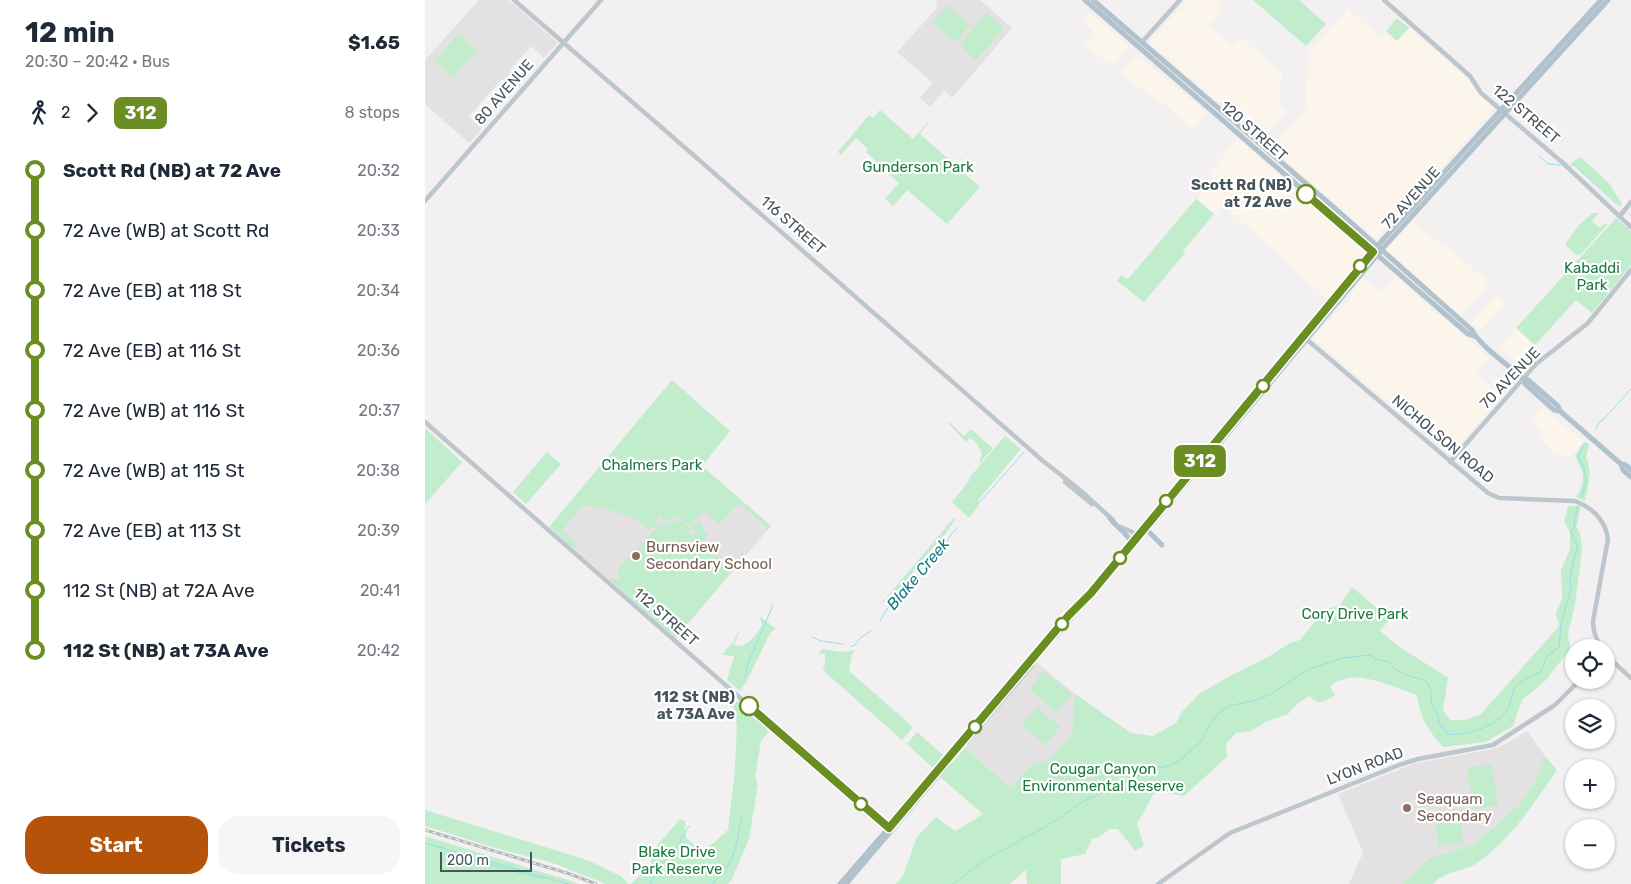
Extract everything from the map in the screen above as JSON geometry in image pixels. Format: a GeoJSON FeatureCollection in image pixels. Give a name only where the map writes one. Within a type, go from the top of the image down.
{"type":"FeatureCollection","features":[{"type":"Feature","properties":{"kind":"main road","name":"120 STREET"},"geometry":{"type":"LineString","coordinates":[[1085,0],[1180,82],[1201,97],[1215,111],[1220,110],[1471,330],[1475,336],[1523,379],[1528,380],[1539,389],[1558,406],[1560,411],[1621,464],[1626,465],[1631,470]]}},
{"type":"Feature","properties":{"kind":"main road","name":"120 STREET"},"geometry":{"type":"LineString","coordinates":[[1093,0],[1142,42],[1375,254],[1468,334],[1475,336]]}},
{"type":"Feature","properties":{"kind":"main road","name":"72 AVENUE"},"geometry":{"type":"LineString","coordinates":[[1305,338],[1335,306],[1379,249],[1601,0]]}},
{"type":"Feature","properties":{"kind":"main road","name":"72 AVENUE"},"geometry":{"type":"LineString","coordinates":[[1503,112],[1608,0]]}},
{"type":"Feature","properties":{"kind":"main road","name":"72 AVENUE"},"geometry":{"type":"LineString","coordinates":[[846,884],[1086,602],[1091,593],[1305,338],[1346,284],[1375,254]]}},
{"type":"Feature","properties":{"kind":"main road"},"geometry":{"type":"LineString","coordinates":[[1335,306],[1337,299],[1346,288],[1346,284]]}},
{"type":"Feature","properties":{"kind":"main road","name":"120 STREET"},"geometry":{"type":"LineString","coordinates":[[1621,464],[1623,470],[1631,477]]}},
{"type":"Feature","properties":{"kind":"main road"},"geometry":{"type":"LineString","coordinates":[[1110,518],[1131,540],[1132,544]]}},
{"type":"Feature","properties":{"kind":"main road"},"geometry":{"type":"LineString","coordinates":[[1143,532],[1162,544]]}},
{"type":"Feature","properties":{"kind":"main road","name":"72 AVENUE"},"geometry":{"type":"LineString","coordinates":[[840,884],[891,830]]}},
{"type":"Feature","properties":{"kind":"street","name":"116 STREET"},"geometry":{"type":"LineString","coordinates":[[513,0],[1077,492],[1124,529],[1143,532]]}},
{"type":"Feature","properties":{"kind":"street","name":"80 AVENUE"},"geometry":{"type":"LineString","coordinates":[[425,201],[601,0]]}},
{"type":"Feature","properties":{"kind":"street"},"geometry":{"type":"LineString","coordinates":[[1142,42],[1180,0]]}},
{"type":"Feature","properties":{"kind":"street","name":"122 STREET"},"geometry":{"type":"LineString","coordinates":[[1384,0],[1455,61],[1470,76],[1481,93],[1567,166],[1631,227]]}},
{"type":"Feature","properties":{"kind":"street"},"geometry":{"type":"LineString","coordinates":[[1619,216],[1631,202]]}},
{"type":"Feature","properties":{"kind":"street","name":"70 AVENUE"},"geometry":{"type":"LineString","coordinates":[[1451,462],[1536,364],[1588,323],[1631,270]]}},
{"type":"Feature","properties":{"kind":"street","name":"NICHOLSON ROAD"},"geometry":{"type":"LineString","coordinates":[[1305,338],[1476,484],[1499,498],[1575,501],[1591,509],[1607,528],[1609,539],[1593,621],[1597,639]]}},
{"type":"Feature","properties":{"kind":"street","name":"112 STREET"},"geometry":{"type":"LineString","coordinates":[[425,422],[891,830]]}},
{"type":"Feature","properties":{"kind":"street"},"geometry":{"type":"LineString","coordinates":[[1615,663],[1631,678]]}},
{"type":"Feature","properties":{"kind":"street","name":"LYON ROAD"},"geometry":{"type":"LineString","coordinates":[[1158,884],[1230,833],[1399,765],[1418,759],[1493,745],[1555,705],[1571,689]]}},
{"type":"Feature","properties":{"kind":"shaded area"},"geometry":{"type":"Polygon","coordinates":[[[479,0],[509,0],[558,43],[544,58],[531,46],[509,71],[522,83],[516,90],[502,79],[469,116],[482,129],[469,143],[425,104],[425,60],[479,0]]]}},
{"type":"Feature","properties":{"kind":"shaded area"},"geometry":{"type":"Polygon","coordinates":[[[937,0],[980,0],[1012,28],[952,98],[944,91],[930,107],[920,98],[933,83],[897,52],[936,9],[937,0]]]}},
{"type":"Feature","properties":{"kind":"shaded area"},"geometry":{"type":"Polygon","coordinates":[[[1188,0],[1219,0],[1220,13],[1205,30],[1210,26],[1232,45],[1240,37],[1282,74],[1279,105],[1285,113],[1264,138],[1261,139],[1149,42],[1180,8],[1204,29],[1181,7],[1188,0]]]}},
{"type":"Feature","properties":{"kind":"shaded area"},"geometry":{"type":"Polygon","coordinates":[[[1349,7],[1379,37],[1397,17],[1466,77],[1477,92],[1494,109],[1377,240],[1271,148],[1305,110],[1309,52],[1349,7]]]}},
{"type":"Feature","properties":{"kind":"shaded area"},"geometry":{"type":"Polygon","coordinates":[[[1090,12],[1129,46],[1114,66],[1084,47],[1094,33],[1082,22],[1090,12]]]}},
{"type":"Feature","properties":{"kind":"shaded area"},"geometry":{"type":"Polygon","coordinates":[[[1136,55],[1207,113],[1193,130],[1164,104],[1158,103],[1121,72],[1136,55]]]}},
{"type":"Feature","properties":{"kind":"shaded area"},"geometry":{"type":"Polygon","coordinates":[[[1238,139],[1365,250],[1365,257],[1329,300],[1223,205],[1215,214],[1197,197],[1213,178],[1208,174],[1238,139]]]}},
{"type":"Feature","properties":{"kind":"shaded area"},"geometry":{"type":"Polygon","coordinates":[[[1413,221],[1442,245],[1444,243],[1489,283],[1461,316],[1387,252],[1387,249],[1413,221]]]}},
{"type":"Feature","properties":{"kind":"shaded area"},"geometry":{"type":"Polygon","coordinates":[[[1395,276],[1430,309],[1438,313],[1490,358],[1476,374],[1502,396],[1451,454],[1314,339],[1352,295],[1352,291],[1364,277],[1381,291],[1395,276]]]}},
{"type":"Feature","properties":{"kind":"shaded area"},"geometry":{"type":"Polygon","coordinates":[[[1497,295],[1506,303],[1480,332],[1471,324],[1497,295]]]}},
{"type":"Feature","properties":{"kind":"shaded area"},"geometry":{"type":"Polygon","coordinates":[[[1516,328],[1535,345],[1518,365],[1499,348],[1516,328]]]}},
{"type":"Feature","properties":{"kind":"shaded area"},"geometry":{"type":"Polygon","coordinates":[[[1542,406],[1583,442],[1571,456],[1556,454],[1540,440],[1544,434],[1529,421],[1542,406]]]}},
{"type":"Feature","properties":{"kind":"shaded area"},"geometry":{"type":"Polygon","coordinates":[[[701,466],[771,526],[676,638],[549,527],[575,496],[701,466]]]}},
{"type":"Feature","properties":{"kind":"shaded area"},"geometry":{"type":"Polygon","coordinates":[[[1036,662],[1075,694],[1072,734],[1051,758],[1030,766],[1011,788],[965,748],[1036,662]]]}},
{"type":"Feature","properties":{"kind":"shaded area","name":"Seaquam Secondary"},"geometry":{"type":"Polygon","coordinates":[[[1527,731],[1545,756],[1540,773],[1520,804],[1474,844],[1428,859],[1403,884],[1349,884],[1363,853],[1338,794],[1416,763],[1493,749],[1504,745],[1527,731]]]}},
{"type":"Feature","properties":{"kind":"green space"},"geometry":{"type":"Polygon","coordinates":[[[1253,0],[1299,0],[1326,24],[1306,46],[1253,0]]]}},
{"type":"Feature","properties":{"kind":"green space"},"geometry":{"type":"Polygon","coordinates":[[[948,5],[970,25],[955,42],[932,22],[948,5]]]}},
{"type":"Feature","properties":{"kind":"green space"},"geometry":{"type":"Polygon","coordinates":[[[987,13],[1004,28],[976,60],[959,45],[987,13]]]}},
{"type":"Feature","properties":{"kind":"green space"},"geometry":{"type":"Polygon","coordinates":[[[1397,18],[1409,28],[1397,41],[1386,31],[1397,18]]]}},
{"type":"Feature","properties":{"kind":"green space"},"geometry":{"type":"Polygon","coordinates":[[[459,34],[477,51],[453,77],[435,61],[459,34]]]}},
{"type":"Feature","properties":{"kind":"green space","name":"Gunderson Park"},"geometry":{"type":"Polygon","coordinates":[[[880,110],[913,139],[931,119],[920,134],[980,187],[947,224],[907,190],[893,206],[885,199],[899,183],[866,152],[868,149],[856,138],[841,155],[838,152],[869,115],[873,118],[880,110]]]}},
{"type":"Feature","properties":{"kind":"green space"},"geometry":{"type":"Polygon","coordinates":[[[1580,157],[1610,184],[1622,204],[1621,206],[1571,163],[1580,157]]]}},
{"type":"Feature","properties":{"kind":"green space"},"geometry":{"type":"Polygon","coordinates":[[[1196,199],[1214,214],[1183,251],[1185,253],[1144,302],[1117,281],[1121,275],[1128,279],[1196,199]]]}},
{"type":"Feature","properties":{"kind":"green space"},"geometry":{"type":"Polygon","coordinates":[[[1593,213],[1599,213],[1592,221],[1600,228],[1605,223],[1607,225],[1580,255],[1576,255],[1565,244],[1580,224],[1593,213]]]}},
{"type":"Feature","properties":{"kind":"green space","name":"Kabaddi Park"},"geometry":{"type":"Polygon","coordinates":[[[1616,218],[1631,231],[1631,265],[1592,313],[1576,300],[1535,345],[1516,328],[1616,218]]]}},
{"type":"Feature","properties":{"kind":"green space","name":"Chalmers Park"},"geometry":{"type":"Polygon","coordinates":[[[672,380],[730,431],[702,466],[771,526],[766,531],[767,527],[738,503],[732,510],[725,505],[732,511],[720,524],[703,511],[690,526],[676,514],[677,517],[658,523],[649,530],[630,516],[584,505],[563,529],[574,541],[576,546],[573,548],[550,526],[672,380]],[[660,516],[655,522],[658,523],[663,519],[660,516]]]}},
{"type":"Feature","properties":{"kind":"green space"},"geometry":{"type":"Polygon","coordinates":[[[949,422],[964,436],[971,429],[993,448],[979,464],[982,453],[976,442],[970,438],[966,442],[949,422]]]}},
{"type":"Feature","properties":{"kind":"green space"},"geometry":{"type":"Polygon","coordinates":[[[425,428],[462,462],[425,504],[425,428]]]}},
{"type":"Feature","properties":{"kind":"green space"},"geometry":{"type":"Polygon","coordinates":[[[1005,436],[1021,449],[979,499],[979,505],[969,518],[952,502],[969,481],[970,477],[1005,436]]]}},
{"type":"Feature","properties":{"kind":"green space"},"geometry":{"type":"Polygon","coordinates":[[[1584,442],[1589,444],[1586,457],[1590,473],[1585,501],[1576,497],[1582,486],[1583,476],[1575,456],[1584,442]]]}},
{"type":"Feature","properties":{"kind":"green space"},"geometry":{"type":"Polygon","coordinates":[[[547,452],[561,464],[526,504],[513,492],[547,452]]]}},
{"type":"Feature","properties":{"kind":"green space","name":"Cougar Canyon Environmental Reserve"},"geometry":{"type":"Polygon","coordinates":[[[1568,506],[1581,506],[1576,527],[1580,532],[1582,551],[1575,605],[1568,633],[1569,639],[1565,639],[1565,655],[1546,680],[1522,700],[1513,726],[1485,742],[1443,747],[1426,723],[1420,710],[1417,695],[1372,680],[1349,678],[1339,681],[1330,687],[1335,695],[1322,702],[1316,701],[1309,696],[1298,703],[1288,714],[1266,722],[1251,731],[1236,733],[1226,744],[1227,757],[1184,796],[1172,794],[1162,789],[1153,795],[1137,824],[1144,846],[1135,851],[1118,829],[1109,829],[1101,836],[1092,839],[1085,854],[1061,859],[1061,884],[1027,884],[1026,870],[1010,884],[896,884],[903,876],[917,837],[936,817],[955,831],[983,814],[940,777],[965,748],[1011,788],[1030,766],[1051,758],[1072,734],[1075,694],[1131,733],[1153,736],[1176,723],[1181,713],[1199,694],[1290,643],[1300,640],[1324,610],[1340,605],[1352,587],[1390,619],[1380,631],[1397,645],[1448,678],[1443,710],[1450,720],[1466,720],[1481,714],[1559,626],[1556,613],[1562,599],[1561,570],[1570,549],[1570,532],[1564,522],[1568,506]]]}},
{"type":"Feature","properties":{"kind":"green space"},"geometry":{"type":"Polygon","coordinates":[[[956,518],[943,537],[919,563],[895,594],[882,603],[946,527],[956,518]]]}},
{"type":"Feature","properties":{"kind":"green space"},"geometry":{"type":"Polygon","coordinates":[[[681,521],[691,528],[688,532],[693,537],[696,533],[692,527],[699,521],[708,536],[700,544],[733,570],[675,638],[609,579],[620,580],[618,569],[633,552],[641,558],[635,552],[658,526],[681,521]]]}},
{"type":"Feature","properties":{"kind":"green space"},"geometry":{"type":"Polygon","coordinates":[[[760,616],[776,629],[770,633],[747,681],[740,691],[727,680],[734,656],[722,655],[733,644],[739,629],[734,645],[743,645],[754,637],[762,625],[760,616]]]}},
{"type":"Feature","properties":{"kind":"green space"},"geometry":{"type":"Polygon","coordinates":[[[822,649],[842,652],[856,650],[852,654],[849,671],[912,726],[911,730],[902,740],[826,673],[823,668],[825,654],[818,654],[822,649]]]}},
{"type":"Feature","properties":{"kind":"green space"},"geometry":{"type":"Polygon","coordinates":[[[1044,671],[1072,694],[1056,712],[1029,689],[1044,671]]]}},
{"type":"Feature","properties":{"kind":"green space","name":"Blake Drive Park Reserve"},"geometry":{"type":"Polygon","coordinates":[[[732,697],[770,730],[761,741],[755,777],[758,784],[749,839],[732,879],[728,884],[631,884],[651,864],[649,855],[680,819],[685,821],[686,838],[703,852],[728,830],[735,769],[737,726],[732,697]]]}},
{"type":"Feature","properties":{"kind":"green space"},"geometry":{"type":"Polygon","coordinates":[[[1037,707],[1060,727],[1045,745],[1022,725],[1037,707]]]}},
{"type":"Feature","properties":{"kind":"green space"},"geometry":{"type":"Polygon","coordinates":[[[917,732],[944,756],[934,769],[907,744],[917,732]]]}},
{"type":"Feature","properties":{"kind":"green space"},"geometry":{"type":"Polygon","coordinates":[[[1545,756],[1557,770],[1512,832],[1490,853],[1477,863],[1443,876],[1433,884],[1403,884],[1428,859],[1474,844],[1520,804],[1540,773],[1545,756]]]}},
{"type":"Feature","properties":{"kind":"green space"},"geometry":{"type":"Polygon","coordinates":[[[1491,764],[1498,805],[1473,809],[1467,768],[1491,764]]]}},
{"type":"Feature","properties":{"kind":"green space"},"geometry":{"type":"Polygon","coordinates":[[[425,810],[587,860],[621,876],[628,884],[606,884],[550,862],[495,848],[425,826],[425,810]]]}},
{"type":"Feature","properties":{"kind":"green space"},"geometry":{"type":"Polygon","coordinates":[[[1460,813],[1463,843],[1438,846],[1435,815],[1460,813]]]}},
{"type":"Feature","properties":{"kind":"green space"},"geometry":{"type":"Polygon","coordinates":[[[425,836],[571,881],[578,884],[425,884],[425,836]]]}},
{"type":"Feature","properties":{"kind":"waterway"},"geometry":{"type":"LineString","coordinates":[[1538,155],[1548,164],[1561,165]]}},
{"type":"Feature","properties":{"kind":"waterway"},"geometry":{"type":"LineString","coordinates":[[1571,165],[1574,165],[1619,206]]}},
{"type":"Feature","properties":{"kind":"waterway"},"geometry":{"type":"LineString","coordinates":[[1596,429],[1599,422],[1631,389]]}},
{"type":"Feature","properties":{"kind":"waterway"},"geometry":{"type":"LineString","coordinates":[[1582,497],[1586,481],[1584,468],[1578,457],[1586,443]]}},
{"type":"Feature","properties":{"kind":"waterway","name":"Blake Creek"},"geometry":{"type":"LineString","coordinates":[[978,504],[1024,452]]}},
{"type":"Feature","properties":{"kind":"waterway"},"geometry":{"type":"LineString","coordinates":[[953,884],[985,860],[1057,820],[1082,802],[1152,769],[1169,766],[1178,762],[1201,741],[1210,724],[1220,712],[1229,706],[1256,700],[1271,694],[1309,669],[1343,658],[1370,655],[1375,659],[1389,662],[1401,672],[1426,681],[1432,692],[1431,703],[1438,715],[1439,722],[1447,734],[1462,734],[1489,725],[1508,709],[1517,684],[1541,672],[1547,656],[1559,647],[1561,625],[1571,588],[1570,578],[1577,549],[1577,543],[1571,532],[1575,527],[1574,522],[1578,506]]}},
{"type":"Feature","properties":{"kind":"waterway","name":"Blake Creek"},"geometry":{"type":"LineString","coordinates":[[880,621],[887,609],[957,528]]}},
{"type":"Feature","properties":{"kind":"waterway","name":"Blake Creek"},"geometry":{"type":"LineString","coordinates":[[745,678],[748,663],[773,605]]}},
{"type":"Feature","properties":{"kind":"waterway","name":"Blake Creek"},"geometry":{"type":"LineString","coordinates":[[851,646],[854,646],[860,638],[871,631]]}},
{"type":"Feature","properties":{"kind":"waterway","name":"Blake Creek"},"geometry":{"type":"LineString","coordinates":[[812,637],[821,641],[843,644]]}},
{"type":"Feature","properties":{"kind":"waterway","name":"Blake Creek"},"geometry":{"type":"LineString","coordinates":[[712,884],[731,860],[742,814]]}},
{"type":"Feature","properties":{"kind":"waterway"},"geometry":{"type":"LineString","coordinates":[[650,884],[689,826]]}},
{"type":"Feature","properties":{"kind":"waterway"},"geometry":{"type":"LineString","coordinates":[[425,843],[568,884]]}},
{"type":"Feature","properties":{"kind":"waterway"},"geometry":{"type":"LineString","coordinates":[[447,850],[451,854],[540,878],[543,877]]}},
{"type":"Feature","properties":{"kind":"railway"},"geometry":{"type":"LineString","coordinates":[[425,830],[570,874],[596,884]]}},
{"type":"Feature","properties":{"kind":"bus line","name":"312"},"geometry":{"type":"LineString","coordinates":[[749,706],[889,828],[1069,615],[1091,593],[1373,252],[1306,194]]}},
{"type":"Feature","properties":{"kind":"place","name":"Scott Rd (NB) at 72 Ave"},"geometry":{"type":"Point","coordinates":[1306,194]}},
{"type":"Feature","properties":{"kind":"place","name":"Burnsview Secondary School"},"geometry":{"type":"Point","coordinates":[636,556]}},
{"type":"Feature","properties":{"kind":"place","name":"112 St (NB) at 73A Ave"},"geometry":{"type":"Point","coordinates":[749,706]}},
{"type":"Feature","properties":{"kind":"place","name":"Seaquam Secondary"},"geometry":{"type":"Point","coordinates":[1407,808]}},
{"type":"Feature","properties":{"kind":"park label","name":"Cory Drive Park"},"geometry":{"type":"Point","coordinates":[1355,614]}}]}
